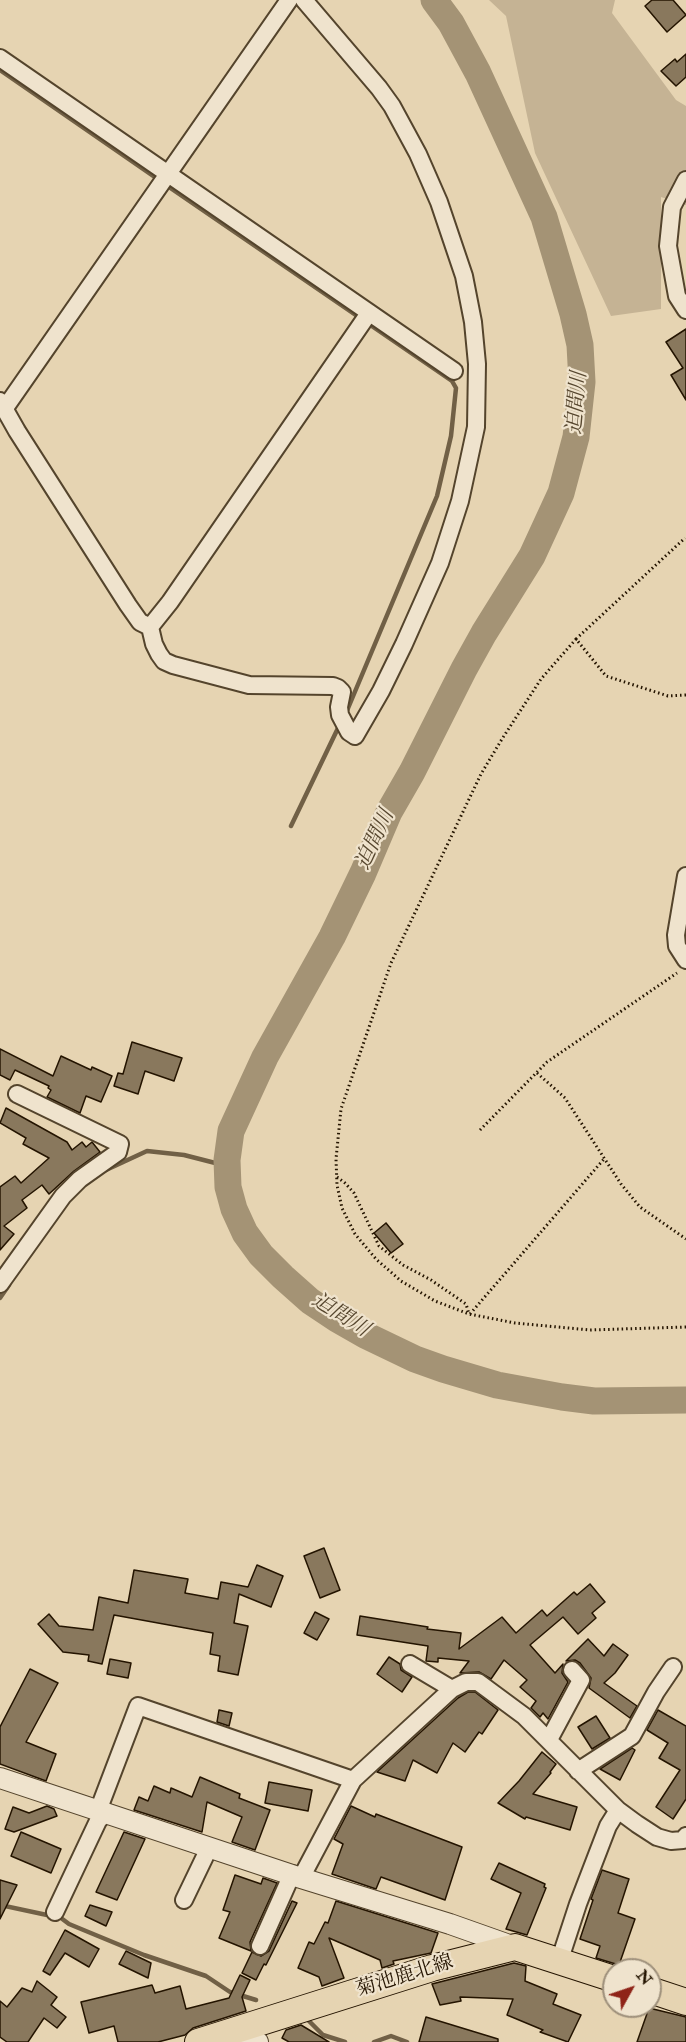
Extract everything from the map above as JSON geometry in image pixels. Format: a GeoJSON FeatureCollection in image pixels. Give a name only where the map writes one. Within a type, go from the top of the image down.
{"type":"FeatureCollection","features":[{"type":"Feature","properties":{"kind":"main road"},"geometry":{"type":"LineString","coordinates":[[515,1947],[602,1975]]}},
{"type":"Feature","properties":{"kind":"main road","name":"菊池鹿北線"},"geometry":{"type":"LineString","coordinates":[[198,2042],[432,1968],[515,1947]]}},
{"type":"Feature","properties":{"kind":"main road"},"geometry":{"type":"LineString","coordinates":[[662,1994],[686,2002]]}},
{"type":"Feature","properties":{"kind":"street"},"geometry":{"type":"LineString","coordinates":[[150,627],[140,622],[128,605],[17,431],[3,405],[72,314],[289,0]]}},
{"type":"Feature","properties":{"kind":"street"},"geometry":{"type":"LineString","coordinates":[[150,627],[154,645],[159,654],[164,661],[173,665],[249,685],[333,686],[338,688],[342,692],[340,715],[349,732],[355,736],[381,691],[440,563],[467,477],[477,409],[477,364],[473,322],[464,276],[447,223],[422,162],[392,106],[304,0]]}},
{"type":"Feature","properties":{"kind":"street"},"geometry":{"type":"LineString","coordinates":[[0,58],[454,371]]}},
{"type":"Feature","properties":{"kind":"street"},"geometry":{"type":"LineString","coordinates":[[686,180],[672,207],[668,246],[677,296],[686,310]]}},
{"type":"Feature","properties":{"kind":"street"},"geometry":{"type":"LineString","coordinates":[[150,627],[177,593],[369,313]]}},
{"type":"Feature","properties":{"kind":"street"},"geometry":{"type":"LineString","coordinates":[[686,876],[676,935],[677,946],[686,960]]}},
{"type":"Feature","properties":{"kind":"street"},"geometry":{"type":"LineString","coordinates":[[0,1284],[63,1196],[80,1179],[118,1152],[120,1144],[17,1094]]}},
{"type":"Feature","properties":{"kind":"street"},"geometry":{"type":"LineString","coordinates":[[410,1664],[452,1689]]}},
{"type":"Feature","properties":{"kind":"street"},"geometry":{"type":"LineString","coordinates":[[578,1771],[632,1736],[656,1692],[673,1667]]}},
{"type":"Feature","properties":{"kind":"street"},"geometry":{"type":"LineString","coordinates":[[546,1738],[551,1736],[581,1680],[572,1670]]}},
{"type":"Feature","properties":{"kind":"street"},"geometry":{"type":"LineString","coordinates":[[260,1946],[296,1876],[353,1780],[452,1689],[466,1682],[478,1682],[524,1716],[618,1810],[657,1837],[671,1841],[683,1840],[686,1836]]}},
{"type":"Feature","properties":{"kind":"street"},"geometry":{"type":"LineString","coordinates":[[55,1912],[98,1821],[138,1706],[353,1780]]}},
{"type":"Feature","properties":{"kind":"street"},"geometry":{"type":"LineString","coordinates":[[0,1778],[515,1947]]}},
{"type":"Feature","properties":{"kind":"street"},"geometry":{"type":"LineString","coordinates":[[559,1962],[578,1904],[609,1826],[618,1810]]}},
{"type":"Feature","properties":{"kind":"street"},"geometry":{"type":"LineString","coordinates":[[184,1900],[209,1848]]}},
{"type":"Feature","properties":{"kind":"street"},"geometry":{"type":"LineString","coordinates":[[236,2030],[258,2042]]}},
{"type":"Feature","properties":{"kind":"path"},"geometry":{"type":"LineString","coordinates":[[685,538],[576,639],[541,679],[481,774],[391,963],[341,1109],[336,1177],[342,1208],[355,1234],[376,1259],[401,1281],[435,1301],[469,1314],[515,1323],[590,1330],[686,1327]]}},
{"type":"Feature","properties":{"kind":"path"},"geometry":{"type":"LineString","coordinates":[[576,639],[606,676],[668,696],[686,695]]}},
{"type":"Feature","properties":{"kind":"path"},"geometry":{"type":"LineString","coordinates":[[480,1130],[547,1062],[686,967]]}},
{"type":"Feature","properties":{"kind":"path"},"geometry":{"type":"LineString","coordinates":[[537,1073],[566,1098],[604,1159],[640,1207],[686,1239]]}},
{"type":"Feature","properties":{"kind":"path"},"geometry":{"type":"LineString","coordinates":[[469,1314],[604,1159]]}},
{"type":"Feature","properties":{"kind":"path"},"geometry":{"type":"LineString","coordinates":[[336,1177],[354,1193],[379,1246],[403,1265],[431,1280],[466,1304],[469,1314]]}},
{"type":"Feature","properties":{"kind":"shaded area"},"geometry":{"type":"Polygon","coordinates":[[[489,0],[615,0],[612,13],[676,100],[686,106],[686,205],[661,197],[661,309],[611,316],[535,153],[506,16],[489,0]]]}},
{"type":"Feature","properties":{"kind":"building"},"geometry":{"type":"Polygon","coordinates":[[[652,0],[673,0],[686,15],[667,32],[645,6],[652,0]]]}},
{"type":"Feature","properties":{"kind":"building"},"geometry":{"type":"Polygon","coordinates":[[[686,54],[686,77],[676,86],[661,71],[675,59],[677,62],[686,54]]]}},
{"type":"Feature","properties":{"kind":"building"},"geometry":{"type":"Polygon","coordinates":[[[686,329],[686,400],[671,375],[683,368],[666,342],[686,329]]]}},
{"type":"Feature","properties":{"kind":"building"},"geometry":{"type":"Polygon","coordinates":[[[132,1042],[182,1058],[174,1081],[145,1071],[138,1094],[114,1086],[118,1073],[123,1074],[132,1042]]]}},
{"type":"Feature","properties":{"kind":"building"},"geometry":{"type":"Polygon","coordinates":[[[0,1049],[53,1076],[61,1056],[91,1070],[92,1067],[112,1076],[101,1102],[86,1096],[80,1113],[47,1097],[51,1090],[49,1086],[15,1070],[10,1080],[0,1075],[0,1049]]]}},
{"type":"Feature","properties":{"kind":"building"},"geometry":{"type":"Polygon","coordinates":[[[6,1108],[67,1142],[72,1150],[82,1142],[86,1147],[92,1142],[100,1152],[74,1171],[49,1194],[42,1185],[22,1200],[27,1208],[4,1226],[14,1234],[0,1250],[0,1187],[15,1176],[21,1183],[49,1158],[23,1144],[26,1138],[0,1123],[6,1108]]]}},
{"type":"Feature","properties":{"kind":"building"},"geometry":{"type":"Polygon","coordinates":[[[386,1223],[403,1244],[391,1253],[374,1233],[386,1223]]]}},
{"type":"Feature","properties":{"kind":"building"},"geometry":{"type":"Polygon","coordinates":[[[324,1548],[340,1590],[320,1598],[304,1556],[324,1548]]]}},
{"type":"Feature","properties":{"kind":"building"},"geometry":{"type":"Polygon","coordinates":[[[257,1565],[283,1576],[271,1607],[239,1594],[234,1623],[248,1626],[238,1675],[218,1671],[220,1656],[210,1654],[213,1633],[114,1615],[102,1664],[88,1661],[89,1655],[63,1652],[38,1624],[49,1614],[59,1626],[93,1630],[99,1597],[128,1603],[134,1570],[188,1579],[185,1593],[218,1599],[221,1582],[248,1587],[257,1565]]]}},
{"type":"Feature","properties":{"kind":"building"},"geometry":{"type":"Polygon","coordinates":[[[590,1584],[605,1602],[592,1613],[596,1618],[578,1634],[563,1617],[530,1645],[555,1673],[563,1664],[562,1673],[568,1682],[548,1719],[543,1713],[540,1717],[531,1708],[536,1701],[520,1687],[527,1680],[504,1660],[491,1679],[479,1672],[460,1673],[469,1661],[438,1658],[438,1662],[426,1661],[428,1646],[357,1635],[360,1616],[461,1633],[459,1649],[502,1617],[516,1633],[542,1610],[547,1616],[574,1592],[577,1595],[590,1584]]]}},
{"type":"Feature","properties":{"kind":"building"},"geometry":{"type":"Polygon","coordinates":[[[315,1612],[329,1619],[317,1640],[304,1633],[315,1612]]]}},
{"type":"Feature","properties":{"kind":"building"},"geometry":{"type":"Polygon","coordinates":[[[588,1639],[604,1656],[613,1644],[628,1655],[615,1673],[604,1683],[637,1706],[630,1718],[589,1688],[591,1678],[580,1663],[575,1660],[566,1661],[588,1639]]]}},
{"type":"Feature","properties":{"kind":"building"},"geometry":{"type":"Polygon","coordinates":[[[389,1657],[400,1664],[401,1670],[412,1677],[402,1692],[377,1674],[389,1657]]]}},
{"type":"Feature","properties":{"kind":"building"},"geometry":{"type":"Polygon","coordinates":[[[110,1659],[131,1663],[128,1678],[107,1674],[110,1659]]]}},
{"type":"Feature","properties":{"kind":"building"},"geometry":{"type":"Polygon","coordinates":[[[30,1669],[58,1683],[26,1742],[56,1754],[46,1781],[0,1764],[0,1727],[30,1669]]]}},
{"type":"Feature","properties":{"kind":"building"},"geometry":{"type":"Polygon","coordinates":[[[468,1692],[475,1692],[498,1710],[482,1734],[479,1732],[465,1752],[453,1743],[437,1773],[413,1760],[405,1781],[377,1772],[458,1698],[468,1692]]]}},
{"type":"Feature","properties":{"kind":"building"},"geometry":{"type":"Polygon","coordinates":[[[219,1710],[232,1713],[229,1726],[217,1722],[219,1710]]]}},
{"type":"Feature","properties":{"kind":"building"},"geometry":{"type":"Polygon","coordinates":[[[658,1710],[686,1726],[686,1799],[673,1819],[656,1807],[680,1770],[659,1758],[668,1743],[647,1730],[658,1710]]]}},
{"type":"Feature","properties":{"kind":"building"},"geometry":{"type":"Polygon","coordinates":[[[596,1716],[610,1738],[592,1749],[578,1727],[596,1716]]]}},
{"type":"Feature","properties":{"kind":"building"},"geometry":{"type":"Polygon","coordinates":[[[632,1748],[635,1750],[620,1780],[600,1769],[632,1748]]]}},
{"type":"Feature","properties":{"kind":"building"},"geometry":{"type":"Polygon","coordinates":[[[542,1752],[556,1764],[533,1794],[577,1807],[570,1830],[526,1817],[525,1819],[498,1803],[542,1752]]]}},
{"type":"Feature","properties":{"kind":"building"},"geometry":{"type":"Polygon","coordinates":[[[200,1777],[240,1794],[239,1798],[270,1810],[255,1850],[232,1842],[242,1817],[207,1802],[202,1832],[134,1810],[139,1797],[148,1801],[154,1786],[170,1793],[171,1788],[192,1797],[200,1777]]]}},
{"type":"Feature","properties":{"kind":"building"},"geometry":{"type":"Polygon","coordinates":[[[269,1782],[312,1790],[308,1811],[265,1803],[269,1782]]]}},
{"type":"Feature","properties":{"kind":"building"},"geometry":{"type":"Polygon","coordinates":[[[47,1806],[54,1809],[57,1816],[14,1832],[5,1829],[13,1807],[29,1813],[47,1806]]]}},
{"type":"Feature","properties":{"kind":"building"},"geometry":{"type":"Polygon","coordinates":[[[351,1806],[375,1817],[376,1814],[462,1847],[445,1900],[381,1877],[376,1889],[332,1874],[343,1844],[334,1839],[351,1806]]]}},
{"type":"Feature","properties":{"kind":"building"},"geometry":{"type":"Polygon","coordinates":[[[21,1832],[61,1849],[51,1873],[11,1856],[21,1832]]]}},
{"type":"Feature","properties":{"kind":"building"},"geometry":{"type":"Polygon","coordinates":[[[124,1832],[145,1839],[117,1900],[96,1892],[124,1832]]]}},
{"type":"Feature","properties":{"kind":"building"},"geometry":{"type":"Polygon","coordinates":[[[499,1863],[545,1884],[546,1888],[527,1935],[506,1929],[521,1893],[491,1879],[499,1863]]]}},
{"type":"Feature","properties":{"kind":"building"},"geometry":{"type":"Polygon","coordinates":[[[602,1870],[629,1879],[618,1913],[635,1919],[621,1958],[602,1958],[602,1960],[596,1958],[600,1946],[580,1939],[593,1900],[591,1899],[602,1870]]]}},
{"type":"Feature","properties":{"kind":"building"},"geometry":{"type":"Polygon","coordinates":[[[235,1875],[261,1884],[263,1878],[277,1883],[250,1942],[251,1951],[219,1938],[230,1912],[223,1910],[235,1875]]]}},
{"type":"Feature","properties":{"kind":"building"},"geometry":{"type":"Polygon","coordinates":[[[0,1880],[17,1885],[0,1919],[0,1880]]]}},
{"type":"Feature","properties":{"kind":"building"},"geometry":{"type":"Polygon","coordinates":[[[292,1901],[297,1903],[256,1980],[242,1973],[252,1952],[261,1956],[269,1951],[292,1901]]]}},
{"type":"Feature","properties":{"kind":"building"},"geometry":{"type":"Polygon","coordinates":[[[336,1901],[438,1933],[431,1953],[393,1961],[394,1964],[382,1968],[380,1960],[329,1938],[344,1978],[322,1986],[319,1977],[298,1968],[309,1942],[314,1944],[325,1922],[328,1923],[336,1901]]]}},
{"type":"Feature","properties":{"kind":"building"},"geometry":{"type":"Polygon","coordinates":[[[90,1905],[112,1912],[106,1926],[85,1916],[90,1905]]]}},
{"type":"Feature","properties":{"kind":"building"},"geometry":{"type":"Polygon","coordinates":[[[65,1930],[99,1949],[89,1967],[65,1953],[50,1975],[43,1971],[65,1930]]]}},
{"type":"Feature","properties":{"kind":"building"},"geometry":{"type":"Polygon","coordinates":[[[126,1951],[151,1963],[148,1978],[119,1964],[126,1951]]]}},
{"type":"Feature","properties":{"kind":"building"},"geometry":{"type":"Polygon","coordinates":[[[514,1963],[526,1966],[525,1981],[557,1994],[553,2004],[581,2015],[568,2042],[540,2032],[543,2030],[507,2015],[513,1999],[460,1997],[461,2001],[440,2005],[432,1984],[514,1963]]]}},
{"type":"Feature","properties":{"kind":"building"},"geometry":{"type":"Polygon","coordinates":[[[240,1975],[250,1980],[242,1997],[246,2011],[193,2028],[185,2035],[158,2042],[118,2042],[114,2026],[89,2033],[81,2002],[152,1985],[155,1993],[180,1986],[186,2009],[229,1998],[240,1975]]]}},
{"type":"Feature","properties":{"kind":"building"},"geometry":{"type":"Polygon","coordinates":[[[37,1981],[57,1997],[51,2005],[66,2017],[57,2028],[44,2018],[28,2042],[7,2042],[0,2037],[0,2001],[7,2007],[22,1988],[32,1992],[37,1981]]]}},
{"type":"Feature","properties":{"kind":"building"},"geometry":{"type":"Polygon","coordinates":[[[662,2011],[686,2017],[686,2042],[637,2042],[645,2018],[662,2018],[662,2011]]]}},
{"type":"Feature","properties":{"kind":"building"},"geometry":{"type":"Polygon","coordinates":[[[426,2017],[498,2039],[498,2042],[419,2042],[426,2017]]]}},
{"type":"Feature","properties":{"kind":"building"},"geometry":{"type":"Polygon","coordinates":[[[301,2025],[329,2042],[289,2042],[282,2038],[286,2030],[301,2025]]]}},
{"type":"Feature","properties":{"kind":"waterway","name":"迫間川"},"geometry":{"type":"LineString","coordinates":[[434,0],[451,23],[478,73],[544,217],[580,345],[582,382],[576,437],[561,493],[532,556],[464,669],[389,812],[332,937],[265,1057],[231,1131],[227,1160],[228,1187],[234,1209],[245,1233],[261,1255],[283,1277],[310,1301],[337,1319],[415,1359],[497,1385],[562,1397],[594,1401],[686,1400]]}},
{"type":"Feature","properties":{"kind":"waterway"},"geometry":{"type":"LineString","coordinates":[[0,70],[159,180]]}},
{"type":"Feature","properties":{"kind":"waterway"},"geometry":{"type":"LineString","coordinates":[[166,185],[452,381],[456,388],[451,436],[437,496],[346,713]]}},
{"type":"Feature","properties":{"kind":"waterway"},"geometry":{"type":"LineString","coordinates":[[291,826],[339,726]]}},
{"type":"Feature","properties":{"kind":"waterway"},"geometry":{"type":"LineString","coordinates":[[106,1170],[147,1151],[184,1155],[227,1166]]}},
{"type":"Feature","properties":{"kind":"waterway"},"geometry":{"type":"LineString","coordinates":[[0,1298],[9,1285]]}},
{"type":"Feature","properties":{"kind":"waterway"},"geometry":{"type":"LineString","coordinates":[[0,1905],[61,1918],[69,1924],[144,1955],[206,1976],[230,1992],[256,2000]]}},
{"type":"Feature","properties":{"kind":"waterway"},"geometry":{"type":"LineString","coordinates":[[308,2020],[323,2035],[345,2042]]}},
{"type":"Feature","properties":{"kind":"waterway"},"geometry":{"type":"LineString","coordinates":[[374,2042],[391,2036],[407,2042]]}}]}
